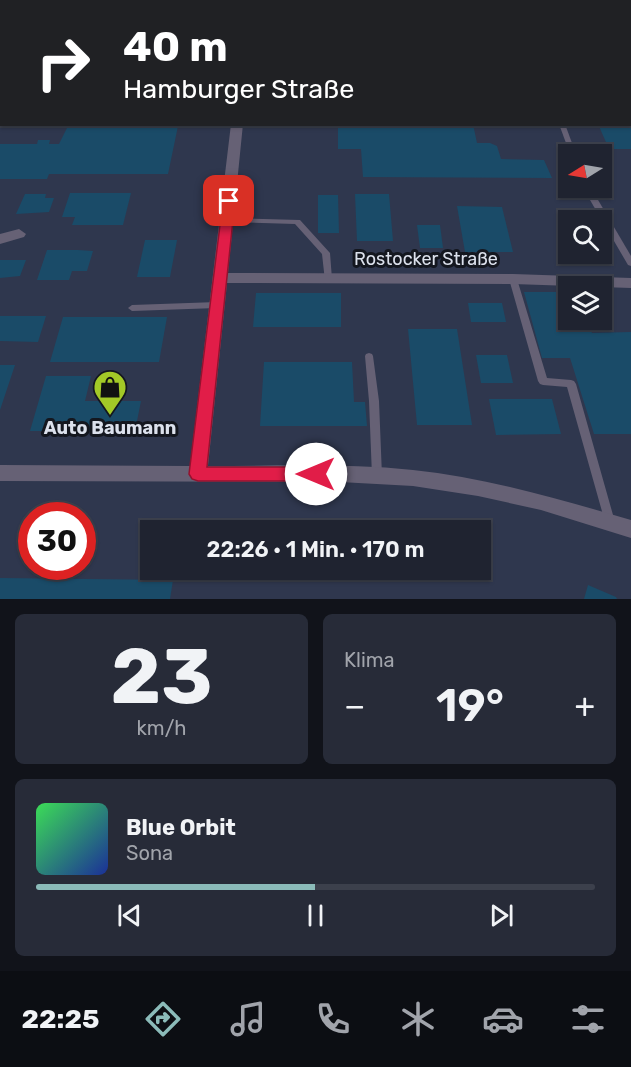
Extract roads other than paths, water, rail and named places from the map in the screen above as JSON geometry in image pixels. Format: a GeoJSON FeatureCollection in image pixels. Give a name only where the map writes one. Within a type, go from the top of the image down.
{"type":"FeatureCollection","features":[{"type":"Feature","properties":{"kind":"street"},"geometry":{"type":"LineString","coordinates":[[198,474],[237,126]]}},
{"type":"Feature","properties":{"kind":"street"},"geometry":{"type":"LineString","coordinates":[[0,239],[20,234]]}},
{"type":"Feature","properties":{"kind":"street","name":"Rostocker Straße"},"geometry":{"type":"LineString","coordinates":[[220,278],[513,279],[631,283]]}},
{"type":"Feature","properties":{"kind":"street"},"geometry":{"type":"LineString","coordinates":[[0,473],[413,478],[478,488],[541,502],[631,529]]}},
{"type":"Feature","properties":{"kind":"lane"},"geometry":{"type":"LineString","coordinates":[[563,126],[569,144]]}},
{"type":"Feature","properties":{"kind":"lane"},"geometry":{"type":"LineString","coordinates":[[593,198],[631,263]]}},
{"type":"Feature","properties":{"kind":"lane"},"geometry":{"type":"LineString","coordinates":[[226,220],[297,222],[326,253],[328,279]]}},
{"type":"Feature","properties":{"kind":"lane"},"geometry":{"type":"LineString","coordinates":[[513,279],[543,381],[571,384],[610,523]]}},
{"type":"Feature","properties":{"kind":"lane"},"geometry":{"type":"LineString","coordinates":[[132,308],[217,305]]}},
{"type":"Feature","properties":{"kind":"lane"},"geometry":{"type":"LineString","coordinates":[[369,356],[374,401],[377,476]]}},
{"type":"Feature","properties":{"kind":"place","name":"Auto Baumann"},"geometry":{"type":"Point","coordinates":[110,416]}}]}
